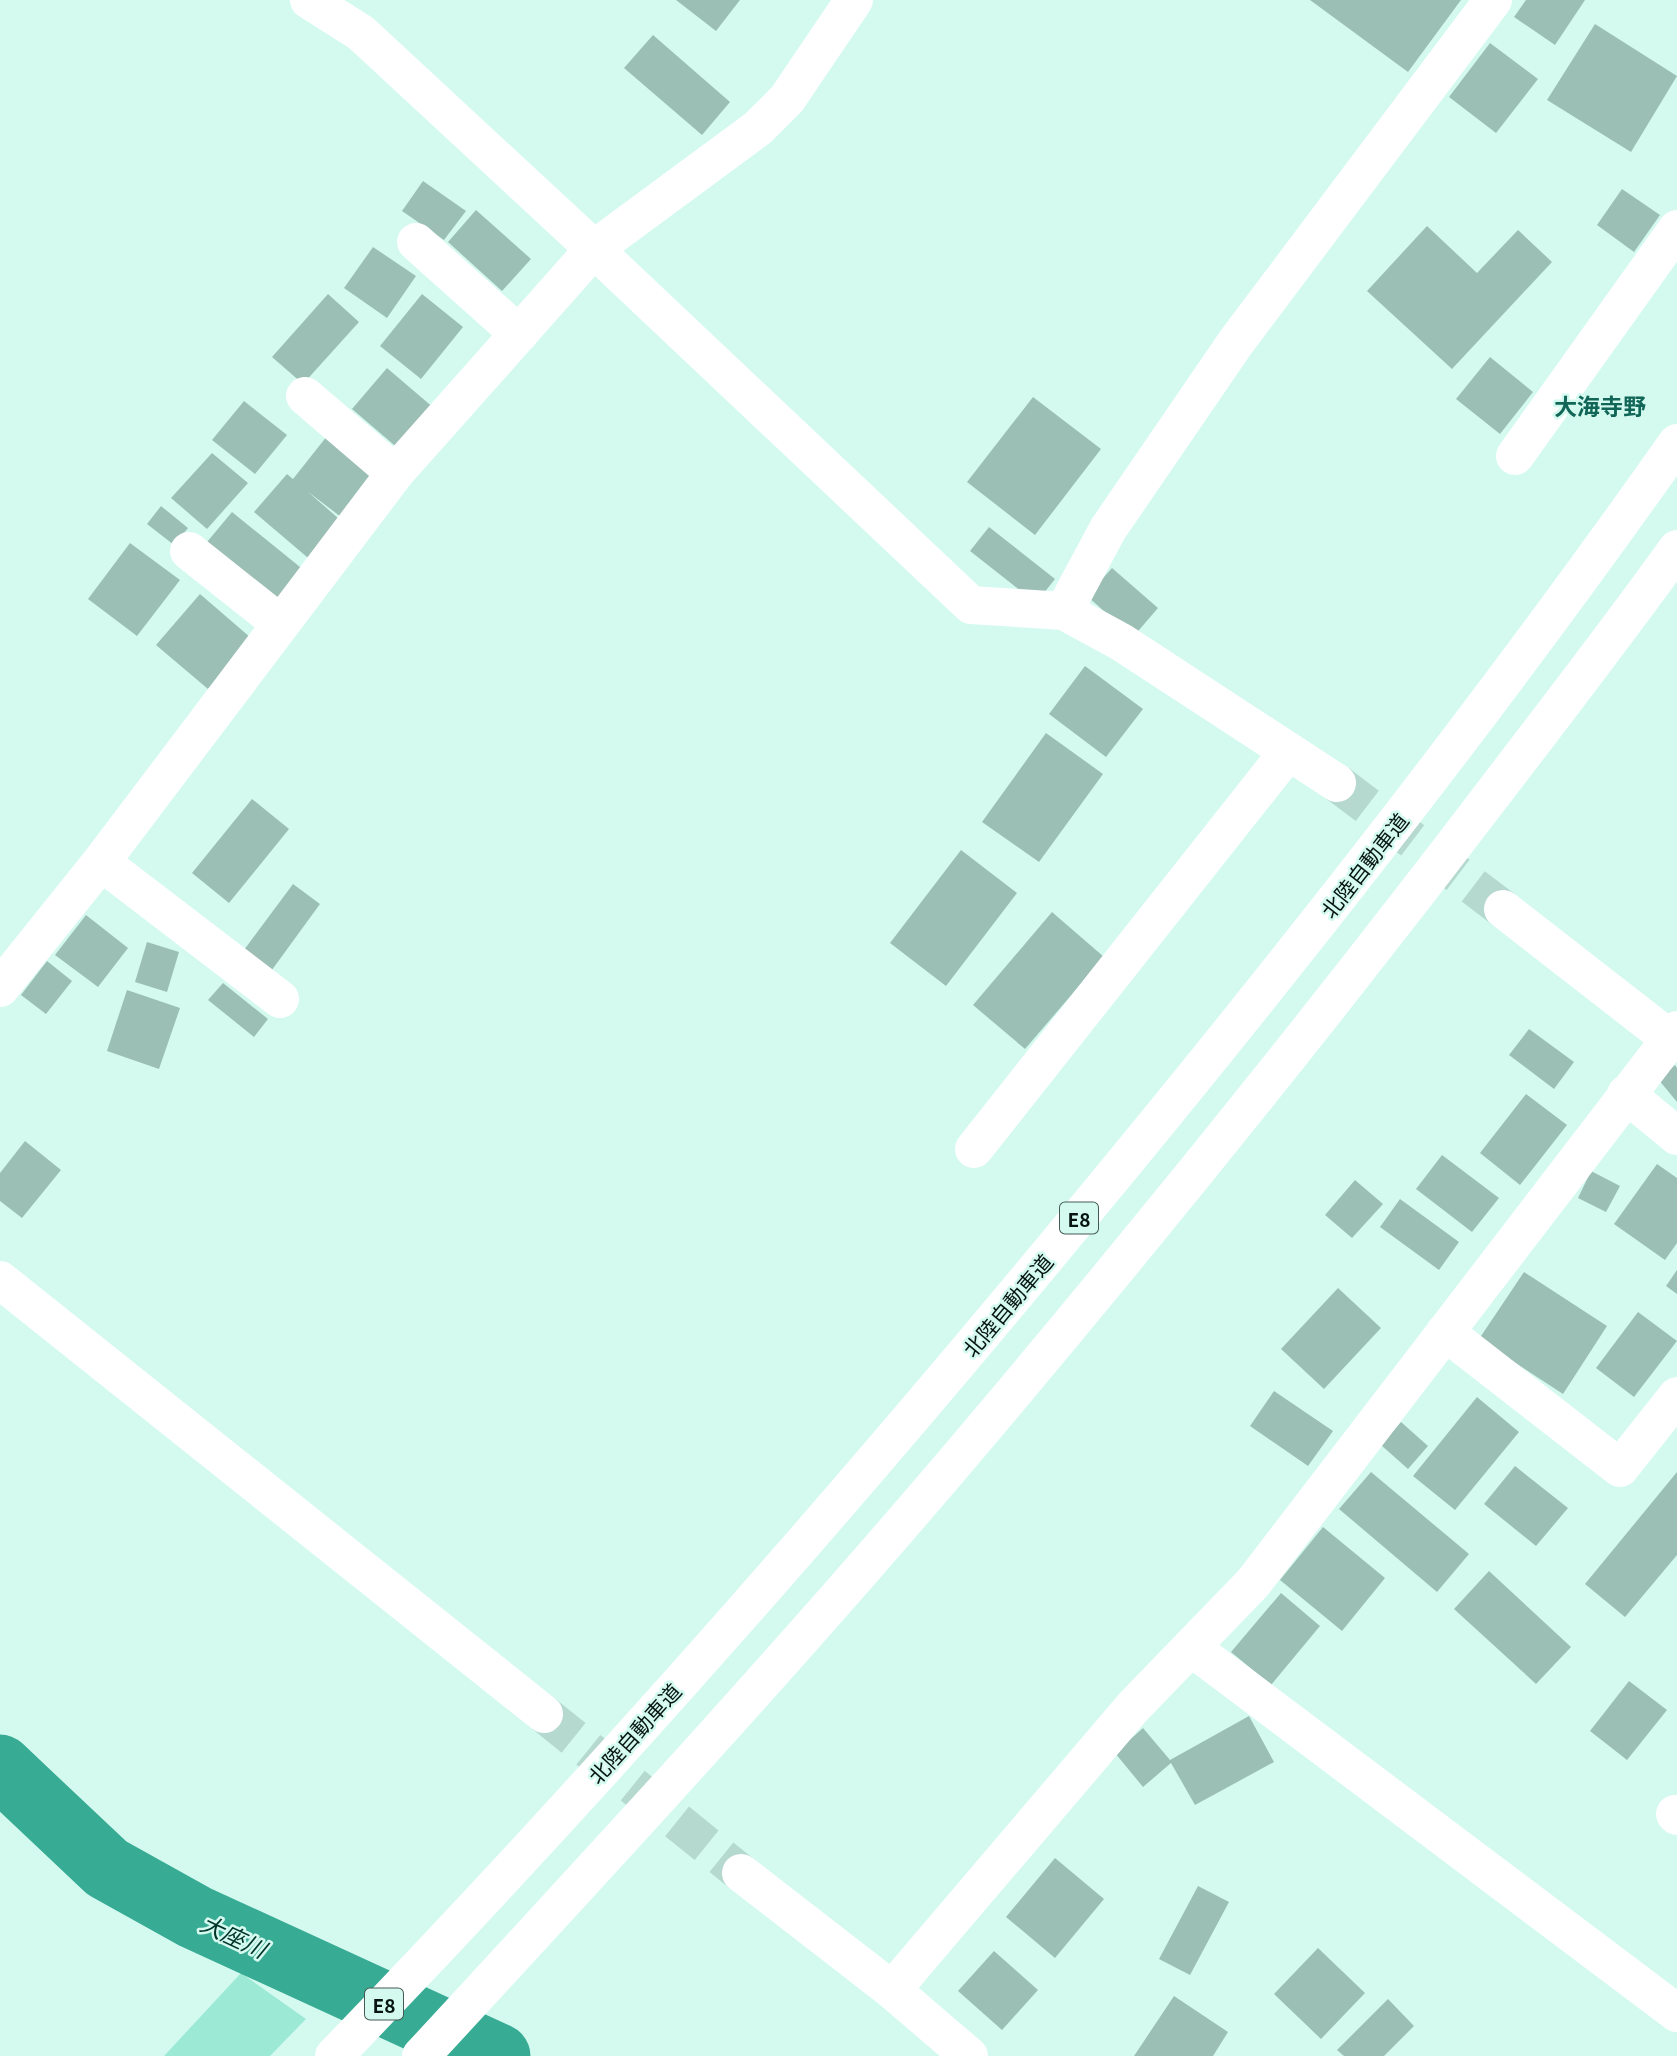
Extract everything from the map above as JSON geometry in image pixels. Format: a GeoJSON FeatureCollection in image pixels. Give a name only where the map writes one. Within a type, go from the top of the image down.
{"type":"FeatureCollection","features":[{"type":"Feature","properties":{"kind":"main road"},"geometry":{"type":"LineString","coordinates":[[309,0],[361,33],[971,605],[1064,611],[1121,642],[1337,783]]}},
{"type":"Feature","properties":{"kind":"main road"},"geometry":{"type":"LineString","coordinates":[[0,988],[101,862],[395,473],[594,249],[758,128],[787,99],[854,0]]}},
{"type":"Feature","properties":{"kind":"main road"},"geometry":{"type":"LineString","coordinates":[[1064,611],[1108,529],[1236,342],[1493,0]]}},
{"type":"Feature","properties":{"kind":"main road"},"geometry":{"type":"LineString","coordinates":[[1515,456],[1677,229]]}},
{"type":"Feature","properties":{"kind":"main road"},"geometry":{"type":"LineString","coordinates":[[416,242],[519,334]]}},
{"type":"Feature","properties":{"kind":"main road"},"geometry":{"type":"LineString","coordinates":[[305,396],[395,473]]}},
{"type":"Feature","properties":{"kind":"main road","name":"北陸自動車道"},"geometry":{"type":"LineString","coordinates":[[334,2056],[434,1953],[733,1625],[954,1369],[1165,1115],[1388,836],[1600,552],[1677,443]]}},
{"type":"Feature","properties":{"kind":"main road"},"geometry":{"type":"LineString","coordinates":[[441,2056],[492,1987],[991,1420],[1216,1149],[1427,881],[1677,549]]}},
{"type":"Feature","properties":{"kind":"main road"},"geometry":{"type":"LineString","coordinates":[[189,551],[281,624]]}},
{"type":"Feature","properties":{"kind":"main road"},"geometry":{"type":"LineString","coordinates":[[974,1149],[1288,752]]}},
{"type":"Feature","properties":{"kind":"main road"},"geometry":{"type":"LineString","coordinates":[[101,862],[280,999]]}},
{"type":"Feature","properties":{"kind":"main road"},"geometry":{"type":"LineString","coordinates":[[892,1990],[1133,1707],[1253,1583],[1626,1094],[1674,1035],[1503,909]]}},
{"type":"Feature","properties":{"kind":"main road"},"geometry":{"type":"LineString","coordinates":[[1626,1094],[1677,1136]]}},
{"type":"Feature","properties":{"kind":"main road"},"geometry":{"type":"LineString","coordinates":[[0,1280],[544,1714]]}},
{"type":"Feature","properties":{"kind":"main road"},"geometry":{"type":"LineString","coordinates":[[1445,1332],[1620,1468],[1677,1396]]}},
{"type":"Feature","properties":{"kind":"main road"},"geometry":{"type":"LineString","coordinates":[[1192,1648],[1677,2014]]}},
{"type":"Feature","properties":{"kind":"main road"},"geometry":{"type":"LineString","coordinates":[[741,1873],[892,1990],[969,2056]]}},
{"type":"Feature","properties":{"kind":"main road"},"geometry":{"type":"LineString","coordinates":[[421,2056],[492,1987]]}},
{"type":"Feature","properties":{"kind":"green space"},"geometry":{"type":"Polygon","coordinates":[[[241,1973],[306,2019],[270,2056],[164,2056],[241,1973]]]}},
{"type":"Feature","properties":{"kind":"building"},"geometry":{"type":"Polygon","coordinates":[[[676,0],[740,0],[716,31],[676,0]]]}},
{"type":"Feature","properties":{"kind":"building"},"geometry":{"type":"Polygon","coordinates":[[[1310,0],[1461,0],[1408,72],[1310,0]]]}},
{"type":"Feature","properties":{"kind":"building"},"geometry":{"type":"Polygon","coordinates":[[[1526,0],[1585,0],[1555,45],[1514,17],[1526,0]]]}},
{"type":"Feature","properties":{"kind":"building"},"geometry":{"type":"Polygon","coordinates":[[[1595,24],[1677,76],[1631,152],[1547,100],[1595,24]]]}},
{"type":"Feature","properties":{"kind":"building"},"geometry":{"type":"Polygon","coordinates":[[[653,35],[730,102],[702,135],[624,68],[653,35]]]}},
{"type":"Feature","properties":{"kind":"building"},"geometry":{"type":"Polygon","coordinates":[[[1490,43],[1538,79],[1496,133],[1449,97],[1490,43]]]}},
{"type":"Feature","properties":{"kind":"building"},"geometry":{"type":"Polygon","coordinates":[[[423,181],[466,211],[444,240],[402,211],[423,181]]]}},
{"type":"Feature","properties":{"kind":"building"},"geometry":{"type":"Polygon","coordinates":[[[1622,189],[1660,215],[1634,252],[1597,225],[1622,189]]]}},
{"type":"Feature","properties":{"kind":"building"},"geometry":{"type":"Polygon","coordinates":[[[476,210],[531,259],[502,291],[448,242],[476,210]]]}},
{"type":"Feature","properties":{"kind":"building"},"geometry":{"type":"Polygon","coordinates":[[[1427,226],[1477,273],[1518,230],[1552,262],[1452,369],[1367,291],[1427,226]]]}},
{"type":"Feature","properties":{"kind":"building"},"geometry":{"type":"Polygon","coordinates":[[[373,247],[416,276],[387,318],[344,288],[373,247]]]}},
{"type":"Feature","properties":{"kind":"building"},"geometry":{"type":"Polygon","coordinates":[[[328,294],[359,322],[303,384],[272,357],[328,294]]]}},
{"type":"Feature","properties":{"kind":"building"},"geometry":{"type":"Polygon","coordinates":[[[422,294],[463,327],[421,379],[380,346],[422,294]]]}},
{"type":"Feature","properties":{"kind":"building"},"geometry":{"type":"Polygon","coordinates":[[[1490,357],[1533,392],[1500,434],[1456,399],[1490,357]]]}},
{"type":"Feature","properties":{"kind":"building"},"geometry":{"type":"Polygon","coordinates":[[[387,368],[435,409],[400,450],[352,409],[387,368]]]}},
{"type":"Feature","properties":{"kind":"building"},"geometry":{"type":"Polygon","coordinates":[[[1033,397],[1101,449],[1035,535],[967,482],[1033,397]]]}},
{"type":"Feature","properties":{"kind":"building"},"geometry":{"type":"Polygon","coordinates":[[[244,401],[287,435],[255,474],[212,440],[244,401]]]}},
{"type":"Feature","properties":{"kind":"building"},"geometry":{"type":"Polygon","coordinates":[[[331,431],[379,469],[341,517],[307,491],[346,525],[314,563],[254,512],[287,474],[293,479],[331,431]]]}},
{"type":"Feature","properties":{"kind":"building"},"geometry":{"type":"Polygon","coordinates":[[[212,453],[248,483],[207,529],[171,498],[212,453]]]}},
{"type":"Feature","properties":{"kind":"building"},"geometry":{"type":"Polygon","coordinates":[[[161,506],[188,528],[174,545],[147,524],[161,506]]]}},
{"type":"Feature","properties":{"kind":"building"},"geometry":{"type":"Polygon","coordinates":[[[232,512],[305,571],[279,602],[207,542],[232,512]]]}},
{"type":"Feature","properties":{"kind":"building"},"geometry":{"type":"Polygon","coordinates":[[[989,527],[1055,579],[1036,603],[970,551],[989,527]]]}},
{"type":"Feature","properties":{"kind":"building"},"geometry":{"type":"Polygon","coordinates":[[[130,543],[180,580],[137,636],[88,599],[130,543]]]}},
{"type":"Feature","properties":{"kind":"building"},"geometry":{"type":"Polygon","coordinates":[[[1112,568],[1158,608],[1133,637],[1087,596],[1112,568]]]}},
{"type":"Feature","properties":{"kind":"building"},"geometry":{"type":"Polygon","coordinates":[[[200,594],[251,638],[208,689],[156,645],[200,594]]]}},
{"type":"Feature","properties":{"kind":"building"},"geometry":{"type":"Polygon","coordinates":[[[1085,666],[1143,709],[1106,757],[1049,714],[1085,666]]]}},
{"type":"Feature","properties":{"kind":"building"},"geometry":{"type":"Polygon","coordinates":[[[1046,733],[1103,774],[1039,862],[982,822],[1046,733]]]}},
{"type":"Feature","properties":{"kind":"building"},"geometry":{"type":"Polygon","coordinates":[[[252,799],[289,829],[229,903],[192,873],[252,799]]]}},
{"type":"Feature","properties":{"kind":"building"},"geometry":{"type":"Polygon","coordinates":[[[961,850],[1017,893],[946,986],[890,943],[961,850]]]}},
{"type":"Feature","properties":{"kind":"building"},"geometry":{"type":"Polygon","coordinates":[[[293,884],[320,904],[269,974],[241,954],[293,884]]]}},
{"type":"Feature","properties":{"kind":"building"},"geometry":{"type":"Polygon","coordinates":[[[1052,912],[1104,957],[1025,1049],[973,1005],[1052,912]]]}},
{"type":"Feature","properties":{"kind":"building"},"geometry":{"type":"Polygon","coordinates":[[[86,915],[128,948],[98,987],[55,955],[86,915]]]}},
{"type":"Feature","properties":{"kind":"building"},"geometry":{"type":"Polygon","coordinates":[[[147,942],[179,952],[167,992],[135,982],[147,942]]]}},
{"type":"Feature","properties":{"kind":"building"},"geometry":{"type":"Polygon","coordinates":[[[47,961],[72,981],[46,1014],[21,995],[47,961]]]}},
{"type":"Feature","properties":{"kind":"building"},"geometry":{"type":"Polygon","coordinates":[[[223,983],[268,1019],[254,1037],[208,1000],[223,983]]]}},
{"type":"Feature","properties":{"kind":"building"},"geometry":{"type":"Polygon","coordinates":[[[127,990],[180,1008],[159,1069],[107,1051],[127,990]]]}},
{"type":"Feature","properties":{"kind":"building"},"geometry":{"type":"Polygon","coordinates":[[[1529,1029],[1574,1062],[1554,1089],[1509,1055],[1529,1029]]]}},
{"type":"Feature","properties":{"kind":"building"},"geometry":{"type":"Polygon","coordinates":[[[1675,1065],[1677,1068],[1677,1102],[1658,1079],[1675,1065]]]}},
{"type":"Feature","properties":{"kind":"building"},"geometry":{"type":"Polygon","coordinates":[[[1526,1094],[1567,1125],[1520,1185],[1480,1153],[1526,1094]]]}},
{"type":"Feature","properties":{"kind":"building"},"geometry":{"type":"Polygon","coordinates":[[[25,1141],[61,1170],[22,1218],[0,1201],[0,1173],[25,1141]]]}},
{"type":"Feature","properties":{"kind":"building"},"geometry":{"type":"Polygon","coordinates":[[[1442,1155],[1499,1198],[1472,1232],[1416,1189],[1442,1155]]]}},
{"type":"Feature","properties":{"kind":"building"},"geometry":{"type":"Polygon","coordinates":[[[1657,1164],[1677,1178],[1677,1243],[1665,1260],[1614,1224],[1657,1164]]]}},
{"type":"Feature","properties":{"kind":"building"},"geometry":{"type":"Polygon","coordinates":[[[1591,1171],[1620,1186],[1606,1212],[1578,1198],[1591,1171]]]}},
{"type":"Feature","properties":{"kind":"building"},"geometry":{"type":"Polygon","coordinates":[[[1355,1180],[1383,1204],[1352,1238],[1325,1215],[1355,1180]]]}},
{"type":"Feature","properties":{"kind":"building"},"geometry":{"type":"Polygon","coordinates":[[[1400,1199],[1459,1242],[1439,1270],[1380,1227],[1400,1199]]]}},
{"type":"Feature","properties":{"kind":"building"},"geometry":{"type":"Polygon","coordinates":[[[1677,1270],[1677,1294],[1666,1286],[1677,1270]]]}},
{"type":"Feature","properties":{"kind":"building"},"geometry":{"type":"Polygon","coordinates":[[[1524,1272],[1607,1326],[1563,1394],[1479,1339],[1524,1272]]]}},
{"type":"Feature","properties":{"kind":"building"},"geometry":{"type":"Polygon","coordinates":[[[1338,1288],[1381,1328],[1324,1389],[1281,1349],[1338,1288]]]}},
{"type":"Feature","properties":{"kind":"building"},"geometry":{"type":"Polygon","coordinates":[[[1638,1312],[1677,1341],[1634,1397],[1596,1368],[1638,1312]]]}},
{"type":"Feature","properties":{"kind":"building"},"geometry":{"type":"Polygon","coordinates":[[[1274,1391],[1333,1431],[1308,1466],[1250,1426],[1274,1391]]]}},
{"type":"Feature","properties":{"kind":"building"},"geometry":{"type":"Polygon","coordinates":[[[1477,1397],[1519,1432],[1455,1510],[1413,1476],[1477,1397]]]}},
{"type":"Feature","properties":{"kind":"building"},"geometry":{"type":"Polygon","coordinates":[[[1401,1422],[1428,1446],[1408,1469],[1381,1445],[1401,1422]]]}},
{"type":"Feature","properties":{"kind":"building"},"geometry":{"type":"Polygon","coordinates":[[[1515,1466],[1568,1508],[1536,1546],[1484,1504],[1515,1466]]]}},
{"type":"Feature","properties":{"kind":"building"},"geometry":{"type":"Polygon","coordinates":[[[1371,1472],[1469,1554],[1437,1592],[1339,1509],[1371,1472]]]}},
{"type":"Feature","properties":{"kind":"building"},"geometry":{"type":"Polygon","coordinates":[[[1677,1472],[1677,1555],[1625,1617],[1585,1584],[1677,1472]]]}},
{"type":"Feature","properties":{"kind":"building"},"geometry":{"type":"Polygon","coordinates":[[[1323,1527],[1385,1578],[1342,1631],[1280,1580],[1323,1527]]]}},
{"type":"Feature","properties":{"kind":"building"},"geometry":{"type":"Polygon","coordinates":[[[1489,1571],[1571,1647],[1536,1684],[1454,1609],[1489,1571]]]}},
{"type":"Feature","properties":{"kind":"building"},"geometry":{"type":"Polygon","coordinates":[[[1281,1593],[1320,1626],[1271,1685],[1231,1652],[1281,1593]]]}},
{"type":"Feature","properties":{"kind":"building"},"geometry":{"type":"Polygon","coordinates":[[[1629,1681],[1667,1710],[1627,1760],[1590,1731],[1629,1681]]]}},
{"type":"Feature","properties":{"kind":"building"},"geometry":{"type":"Polygon","coordinates":[[[1249,1716],[1274,1762],[1195,1805],[1171,1763],[1143,1787],[1115,1753],[1143,1728],[1170,1760],[1249,1716]]]}},
{"type":"Feature","properties":{"kind":"building"},"geometry":{"type":"Polygon","coordinates":[[[1055,1858],[1104,1899],[1055,1958],[1006,1917],[1055,1858]]]}},
{"type":"Feature","properties":{"kind":"building"},"geometry":{"type":"Polygon","coordinates":[[[1198,1886],[1229,1902],[1190,1975],[1159,1959],[1198,1886]]]}},
{"type":"Feature","properties":{"kind":"building"},"geometry":{"type":"Polygon","coordinates":[[[1318,1948],[1365,1993],[1321,2039],[1274,1994],[1318,1948]]]}},
{"type":"Feature","properties":{"kind":"building"},"geometry":{"type":"Polygon","coordinates":[[[994,1951],[1038,1990],[1002,2030],[958,1991],[994,1951]]]}},
{"type":"Feature","properties":{"kind":"building"},"geometry":{"type":"Polygon","coordinates":[[[1174,1996],[1228,2032],[1213,2056],[1134,2056],[1174,1996]]]}},
{"type":"Feature","properties":{"kind":"building"},"geometry":{"type":"Polygon","coordinates":[[[1388,1999],[1414,2026],[1384,2056],[1344,2056],[1337,2050],[1388,1999]]]}},
{"type":"Feature","properties":{"kind":"waterway","name":"大座川"},"geometry":{"type":"LineString","coordinates":[[0,1767],[107,1868],[195,1917],[498,2056]]}},
{"type":"Feature","properties":{"kind":"tunnel"},"geometry":{"type":"LineString","coordinates":[[1337,783],[1503,909]]}},
{"type":"Feature","properties":{"kind":"tunnel"},"geometry":{"type":"LineString","coordinates":[[544,1714],[741,1873]]}},
{"type":"Feature","properties":{"kind":"district","name":"大海寺野"},"geometry":{"type":"Point","coordinates":[1600,405]}}]}
